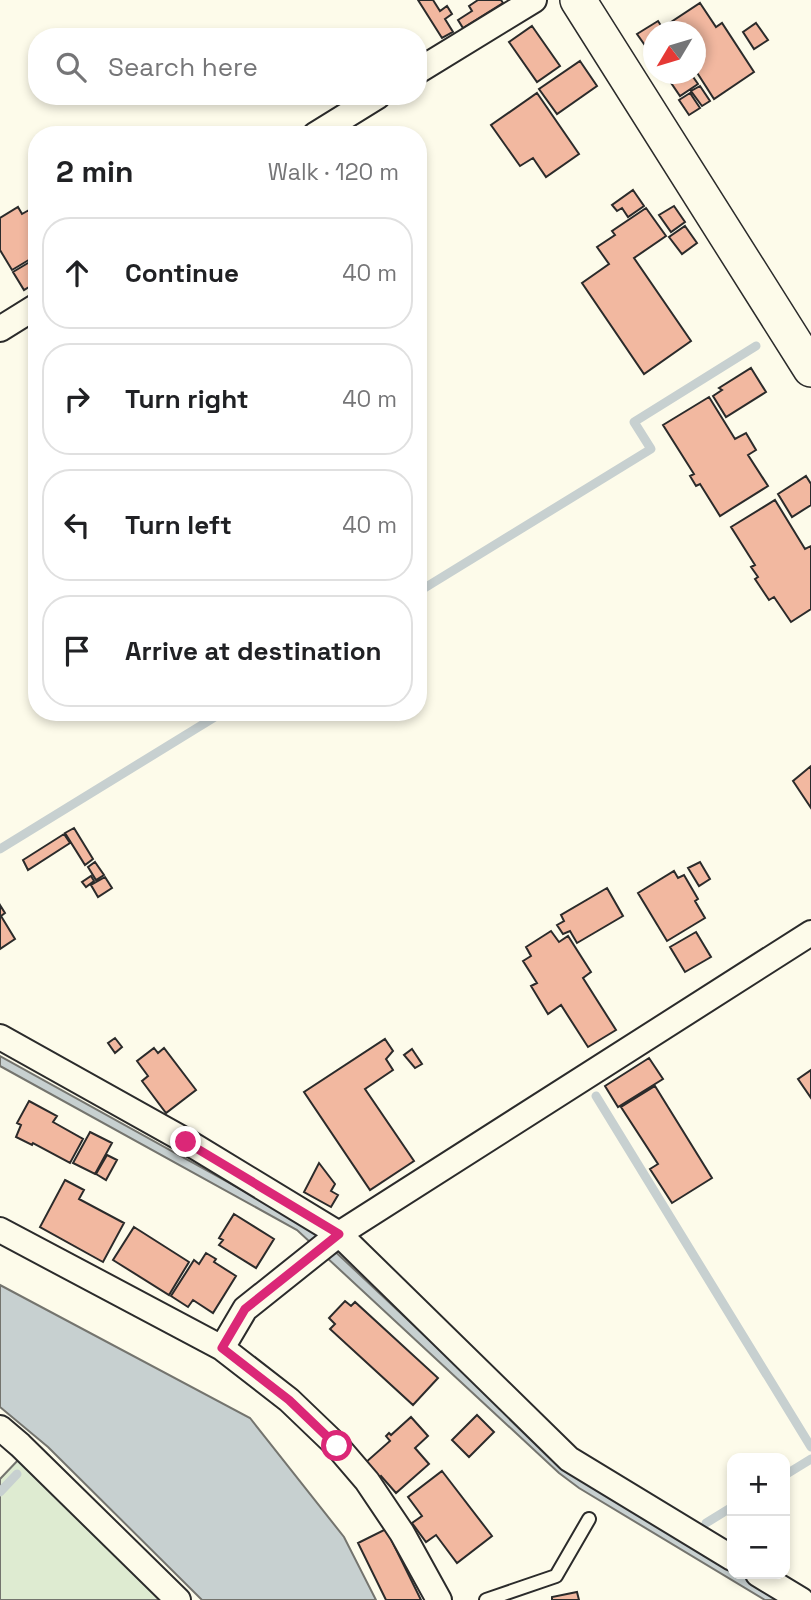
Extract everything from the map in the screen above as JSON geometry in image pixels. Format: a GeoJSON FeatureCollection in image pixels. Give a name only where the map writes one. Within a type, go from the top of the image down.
{"type":"FeatureCollection","features":[{"type":"Feature","properties":{"kind":"street"},"geometry":{"type":"LineString","coordinates":[[427,65],[534,0]]}},
{"type":"Feature","properties":{"kind":"street"},"geometry":{"type":"LineString","coordinates":[[578,0],[811,369]]}},
{"type":"Feature","properties":{"kind":"street"},"geometry":{"type":"LineString","coordinates":[[330,126],[363,105]]}},
{"type":"Feature","properties":{"kind":"street"},"geometry":{"type":"LineString","coordinates":[[0,329],[28,312]]}},
{"type":"Feature","properties":{"kind":"street"},"geometry":{"type":"LineString","coordinates":[[222,1348],[245,1309],[327,1243],[811,933]]}},
{"type":"Feature","properties":{"kind":"street"},"geometry":{"type":"LineString","coordinates":[[0,1037],[186,1142],[327,1243],[569,1459],[727,1555]]}},
{"type":"Feature","properties":{"kind":"street"},"geometry":{"type":"LineString","coordinates":[[0,1230],[222,1348],[289,1400],[337,1446],[367,1481],[395,1522],[439,1600]]}},
{"type":"Feature","properties":{"kind":"street"},"geometry":{"type":"LineString","coordinates":[[0,1428],[20,1444],[178,1600]]}},
{"type":"Feature","properties":{"kind":"street"},"geometry":{"type":"LineString","coordinates":[[766,1579],[801,1600]]}},
{"type":"Feature","properties":{"kind":"lane"},"geometry":{"type":"LineString","coordinates":[[486,1600],[556,1576],[589,1519]]}},
{"type":"Feature","properties":{"kind":"green space"},"geometry":{"type":"Polygon","coordinates":[[[21,1457],[160,1600],[0,1600],[0,1479],[21,1457]]]}},
{"type":"Feature","properties":{"kind":"shaded area"},"geometry":{"type":"Polygon","coordinates":[[[0,1056],[309,1227],[490,1397],[727,1564],[727,1577],[579,1488],[559,1473],[297,1230],[0,1066],[0,1056]]]}},
{"type":"Feature","properties":{"kind":"shaded area"},"geometry":{"type":"Polygon","coordinates":[[[0,1285],[250,1418],[344,1537],[376,1600],[202,1600],[48,1447],[0,1407],[0,1285]]]}},
{"type":"Feature","properties":{"kind":"shaded area"},"geometry":{"type":"Polygon","coordinates":[[[730,1579],[750,1579],[785,1600],[765,1600],[730,1579]]]}},
{"type":"Feature","properties":{"kind":"building"},"geometry":{"type":"Polygon","coordinates":[[[418,0],[433,0],[440,11],[447,6],[452,14],[445,19],[453,32],[442,38],[418,0]]]}},
{"type":"Feature","properties":{"kind":"building"},"geometry":{"type":"Polygon","coordinates":[[[478,0],[501,0],[503,3],[463,28],[458,20],[472,11],[469,6],[478,0]]]}},
{"type":"Feature","properties":{"kind":"building"},"geometry":{"type":"Polygon","coordinates":[[[700,3],[716,27],[722,23],[754,72],[714,99],[704,84],[706,21],[673,21],[700,3]]]}},
{"type":"Feature","properties":{"kind":"building"},"geometry":{"type":"Polygon","coordinates":[[[756,23],[768,40],[754,49],[743,32],[756,23]]]}},
{"type":"Feature","properties":{"kind":"building"},"geometry":{"type":"Polygon","coordinates":[[[532,26],[560,66],[537,82],[509,42],[532,26]]]}},
{"type":"Feature","properties":{"kind":"building"},"geometry":{"type":"Polygon","coordinates":[[[643,30],[643,42],[637,34],[643,30]]]}},
{"type":"Feature","properties":{"kind":"building"},"geometry":{"type":"Polygon","coordinates":[[[580,61],[597,86],[557,114],[539,89],[580,61]]]}},
{"type":"Feature","properties":{"kind":"building"},"geometry":{"type":"Polygon","coordinates":[[[672,84],[698,84],[680,96],[672,84]]]}},
{"type":"Feature","properties":{"kind":"building"},"geometry":{"type":"Polygon","coordinates":[[[700,86],[710,101],[702,106],[691,91],[700,86]]]}},
{"type":"Feature","properties":{"kind":"building"},"geometry":{"type":"Polygon","coordinates":[[[537,93],[579,154],[546,177],[533,158],[520,166],[491,125],[537,93]]]}},
{"type":"Feature","properties":{"kind":"building"},"geometry":{"type":"Polygon","coordinates":[[[690,93],[700,108],[689,115],[679,100],[690,93]]]}},
{"type":"Feature","properties":{"kind":"building"},"geometry":{"type":"Polygon","coordinates":[[[633,190],[644,206],[628,217],[622,208],[617,211],[612,205],[633,190]]]}},
{"type":"Feature","properties":{"kind":"building"},"geometry":{"type":"Polygon","coordinates":[[[674,206],[685,222],[671,232],[659,215],[674,206]]]}},
{"type":"Feature","properties":{"kind":"building"},"geometry":{"type":"Polygon","coordinates":[[[18,207],[22,214],[28,211],[28,260],[12,270],[0,250],[0,218],[18,207]]]}},
{"type":"Feature","properties":{"kind":"building"},"geometry":{"type":"Polygon","coordinates":[[[646,208],[666,236],[634,258],[691,341],[644,374],[582,283],[609,264],[597,247],[615,235],[612,231],[646,208]]]}},
{"type":"Feature","properties":{"kind":"building"},"geometry":{"type":"Polygon","coordinates":[[[685,226],[697,243],[682,254],[669,237],[685,226]]]}},
{"type":"Feature","properties":{"kind":"building"},"geometry":{"type":"Polygon","coordinates":[[[28,263],[28,288],[24,290],[13,272],[28,263]]]}},
{"type":"Feature","properties":{"kind":"building"},"geometry":{"type":"Polygon","coordinates":[[[751,368],[766,392],[726,417],[713,396],[722,390],[719,388],[751,368]]]}},
{"type":"Feature","properties":{"kind":"building"},"geometry":{"type":"Polygon","coordinates":[[[709,397],[735,439],[746,433],[756,450],[748,455],[768,486],[720,516],[700,484],[696,486],[690,476],[694,474],[663,425],[709,397]]]}},
{"type":"Feature","properties":{"kind":"building"},"geometry":{"type":"Polygon","coordinates":[[[806,476],[811,484],[811,505],[792,517],[778,494],[806,476]]]}},
{"type":"Feature","properties":{"kind":"building"},"geometry":{"type":"Polygon","coordinates":[[[775,500],[805,549],[811,546],[811,609],[791,622],[774,597],[769,600],[755,579],[758,577],[751,567],[755,565],[731,527],[775,500]]]}},
{"type":"Feature","properties":{"kind":"building"},"geometry":{"type":"Polygon","coordinates":[[[811,766],[811,808],[793,781],[811,766]]]}},
{"type":"Feature","properties":{"kind":"building"},"geometry":{"type":"Polygon","coordinates":[[[74,828],[93,859],[85,865],[65,833],[74,828]]]}},
{"type":"Feature","properties":{"kind":"building"},"geometry":{"type":"Polygon","coordinates":[[[64,834],[70,843],[28,870],[23,860],[64,834]]]}},
{"type":"Feature","properties":{"kind":"building"},"geometry":{"type":"Polygon","coordinates":[[[95,862],[104,875],[96,880],[88,867],[95,862]]]}},
{"type":"Feature","properties":{"kind":"building"},"geometry":{"type":"Polygon","coordinates":[[[700,862],[710,879],[699,886],[688,868],[700,862]]]}},
{"type":"Feature","properties":{"kind":"building"},"geometry":{"type":"Polygon","coordinates":[[[674,871],[678,878],[684,875],[705,918],[667,941],[638,893],[674,871]]]}},
{"type":"Feature","properties":{"kind":"building"},"geometry":{"type":"Polygon","coordinates":[[[91,876],[94,881],[86,887],[82,882],[91,876]]]}},
{"type":"Feature","properties":{"kind":"building"},"geometry":{"type":"Polygon","coordinates":[[[105,877],[112,888],[98,897],[91,885],[105,877]]]}},
{"type":"Feature","properties":{"kind":"building"},"geometry":{"type":"Polygon","coordinates":[[[607,888],[623,916],[577,943],[570,931],[563,934],[557,925],[564,921],[561,915],[607,888]]]}},
{"type":"Feature","properties":{"kind":"building"},"geometry":{"type":"Polygon","coordinates":[[[0,905],[5,913],[1,916],[15,939],[0,949],[0,905]]]}},
{"type":"Feature","properties":{"kind":"building"},"geometry":{"type":"Polygon","coordinates":[[[551,931],[559,942],[568,936],[591,972],[583,978],[616,1030],[588,1047],[561,1005],[548,1014],[531,986],[537,983],[523,961],[531,956],[526,947],[551,931]]]}},
{"type":"Feature","properties":{"kind":"building"},"geometry":{"type":"Polygon","coordinates":[[[696,932],[711,957],[685,972],[670,947],[696,932]]]}},
{"type":"Feature","properties":{"kind":"building"},"geometry":{"type":"Polygon","coordinates":[[[115,1038],[122,1047],[115,1053],[108,1043],[115,1038]]]}},
{"type":"Feature","properties":{"kind":"building"},"geometry":{"type":"Polygon","coordinates":[[[385,1039],[393,1051],[386,1059],[393,1070],[365,1089],[414,1161],[370,1190],[304,1092],[385,1039]]]}},
{"type":"Feature","properties":{"kind":"building"},"geometry":{"type":"Polygon","coordinates":[[[154,1048],[158,1053],[164,1048],[196,1090],[166,1113],[142,1081],[148,1076],[137,1061],[154,1048]]]}},
{"type":"Feature","properties":{"kind":"building"},"geometry":{"type":"Polygon","coordinates":[[[412,1049],[422,1064],[415,1068],[404,1055],[412,1049]]]}},
{"type":"Feature","properties":{"kind":"building"},"geometry":{"type":"Polygon","coordinates":[[[649,1058],[663,1079],[618,1107],[605,1086],[649,1058]]]}},
{"type":"Feature","properties":{"kind":"building"},"geometry":{"type":"Polygon","coordinates":[[[811,1070],[811,1098],[798,1079],[811,1070]]]}},
{"type":"Feature","properties":{"kind":"building"},"geometry":{"type":"Polygon","coordinates":[[[655,1086],[712,1178],[672,1203],[650,1169],[658,1164],[621,1107],[655,1086]]]}},
{"type":"Feature","properties":{"kind":"building"},"geometry":{"type":"Polygon","coordinates":[[[29,1101],[57,1116],[53,1122],[83,1139],[70,1163],[16,1137],[21,1125],[17,1123],[29,1101]]]}},
{"type":"Feature","properties":{"kind":"building"},"geometry":{"type":"Polygon","coordinates":[[[90,1132],[112,1143],[95,1174],[73,1163],[90,1132]]]}},
{"type":"Feature","properties":{"kind":"building"},"geometry":{"type":"Polygon","coordinates":[[[107,1155],[117,1160],[106,1180],[96,1174],[107,1155]]]}},
{"type":"Feature","properties":{"kind":"building"},"geometry":{"type":"Polygon","coordinates":[[[319,1163],[335,1184],[331,1191],[338,1195],[331,1207],[304,1192],[319,1163]]]}},
{"type":"Feature","properties":{"kind":"building"},"geometry":{"type":"Polygon","coordinates":[[[65,1180],[84,1190],[79,1199],[124,1223],[103,1262],[40,1227],[65,1180]]]}},
{"type":"Feature","properties":{"kind":"building"},"geometry":{"type":"Polygon","coordinates":[[[234,1214],[274,1239],[256,1268],[219,1245],[223,1240],[219,1238],[234,1214]]]}},
{"type":"Feature","properties":{"kind":"building"},"geometry":{"type":"Polygon","coordinates":[[[134,1227],[189,1262],[169,1295],[113,1260],[134,1227]]]}},
{"type":"Feature","properties":{"kind":"building"},"geometry":{"type":"Polygon","coordinates":[[[206,1253],[216,1259],[214,1262],[236,1276],[213,1313],[193,1300],[188,1307],[171,1296],[194,1260],[199,1264],[206,1253]]]}},
{"type":"Feature","properties":{"kind":"building"},"geometry":{"type":"Polygon","coordinates":[[[345,1301],[351,1306],[355,1302],[438,1378],[413,1405],[330,1329],[335,1324],[329,1318],[345,1301]]]}},
{"type":"Feature","properties":{"kind":"building"},"geometry":{"type":"Polygon","coordinates":[[[477,1415],[494,1432],[469,1457],[452,1440],[477,1415]]]}},
{"type":"Feature","properties":{"kind":"building"},"geometry":{"type":"Polygon","coordinates":[[[411,1417],[428,1436],[415,1448],[429,1464],[396,1493],[381,1476],[378,1479],[365,1463],[390,1441],[386,1436],[389,1433],[391,1435],[411,1417]]]}},
{"type":"Feature","properties":{"kind":"building"},"geometry":{"type":"Polygon","coordinates":[[[442,1471],[492,1536],[457,1563],[436,1535],[426,1542],[412,1523],[422,1516],[408,1497],[442,1471]]]}},
{"type":"Feature","properties":{"kind":"building"},"geometry":{"type":"Polygon","coordinates":[[[386,1529],[421,1600],[386,1600],[358,1543],[386,1529]]]}},
{"type":"Feature","properties":{"kind":"building"},"geometry":{"type":"Polygon","coordinates":[[[577,1592],[579,1600],[552,1600],[552,1597],[577,1592]]]}},
{"type":"Feature","properties":{"kind":"waterway"},"geometry":{"type":"LineString","coordinates":[[427,586],[651,449],[634,422],[756,346]]}},
{"type":"Feature","properties":{"kind":"waterway"},"geometry":{"type":"LineString","coordinates":[[0,849],[208,721]]}},
{"type":"Feature","properties":{"kind":"waterway"},"geometry":{"type":"LineString","coordinates":[[596,1096],[811,1447]]}},
{"type":"Feature","properties":{"kind":"waterway"},"geometry":{"type":"LineString","coordinates":[[790,1472],[811,1459]]}},
{"type":"Feature","properties":{"kind":"waterway"},"geometry":{"type":"LineString","coordinates":[[0,1492],[17,1474]]}},
{"type":"Feature","properties":{"kind":"waterway"},"geometry":{"type":"LineString","coordinates":[[706,1523],[727,1510]]}},
{"type":"Feature","properties":{"kind":"route"},"geometry":{"type":"LineString","coordinates":[[186,1142],[339,1234],[245,1309],[222,1348],[289,1400],[337,1446]]}}]}
